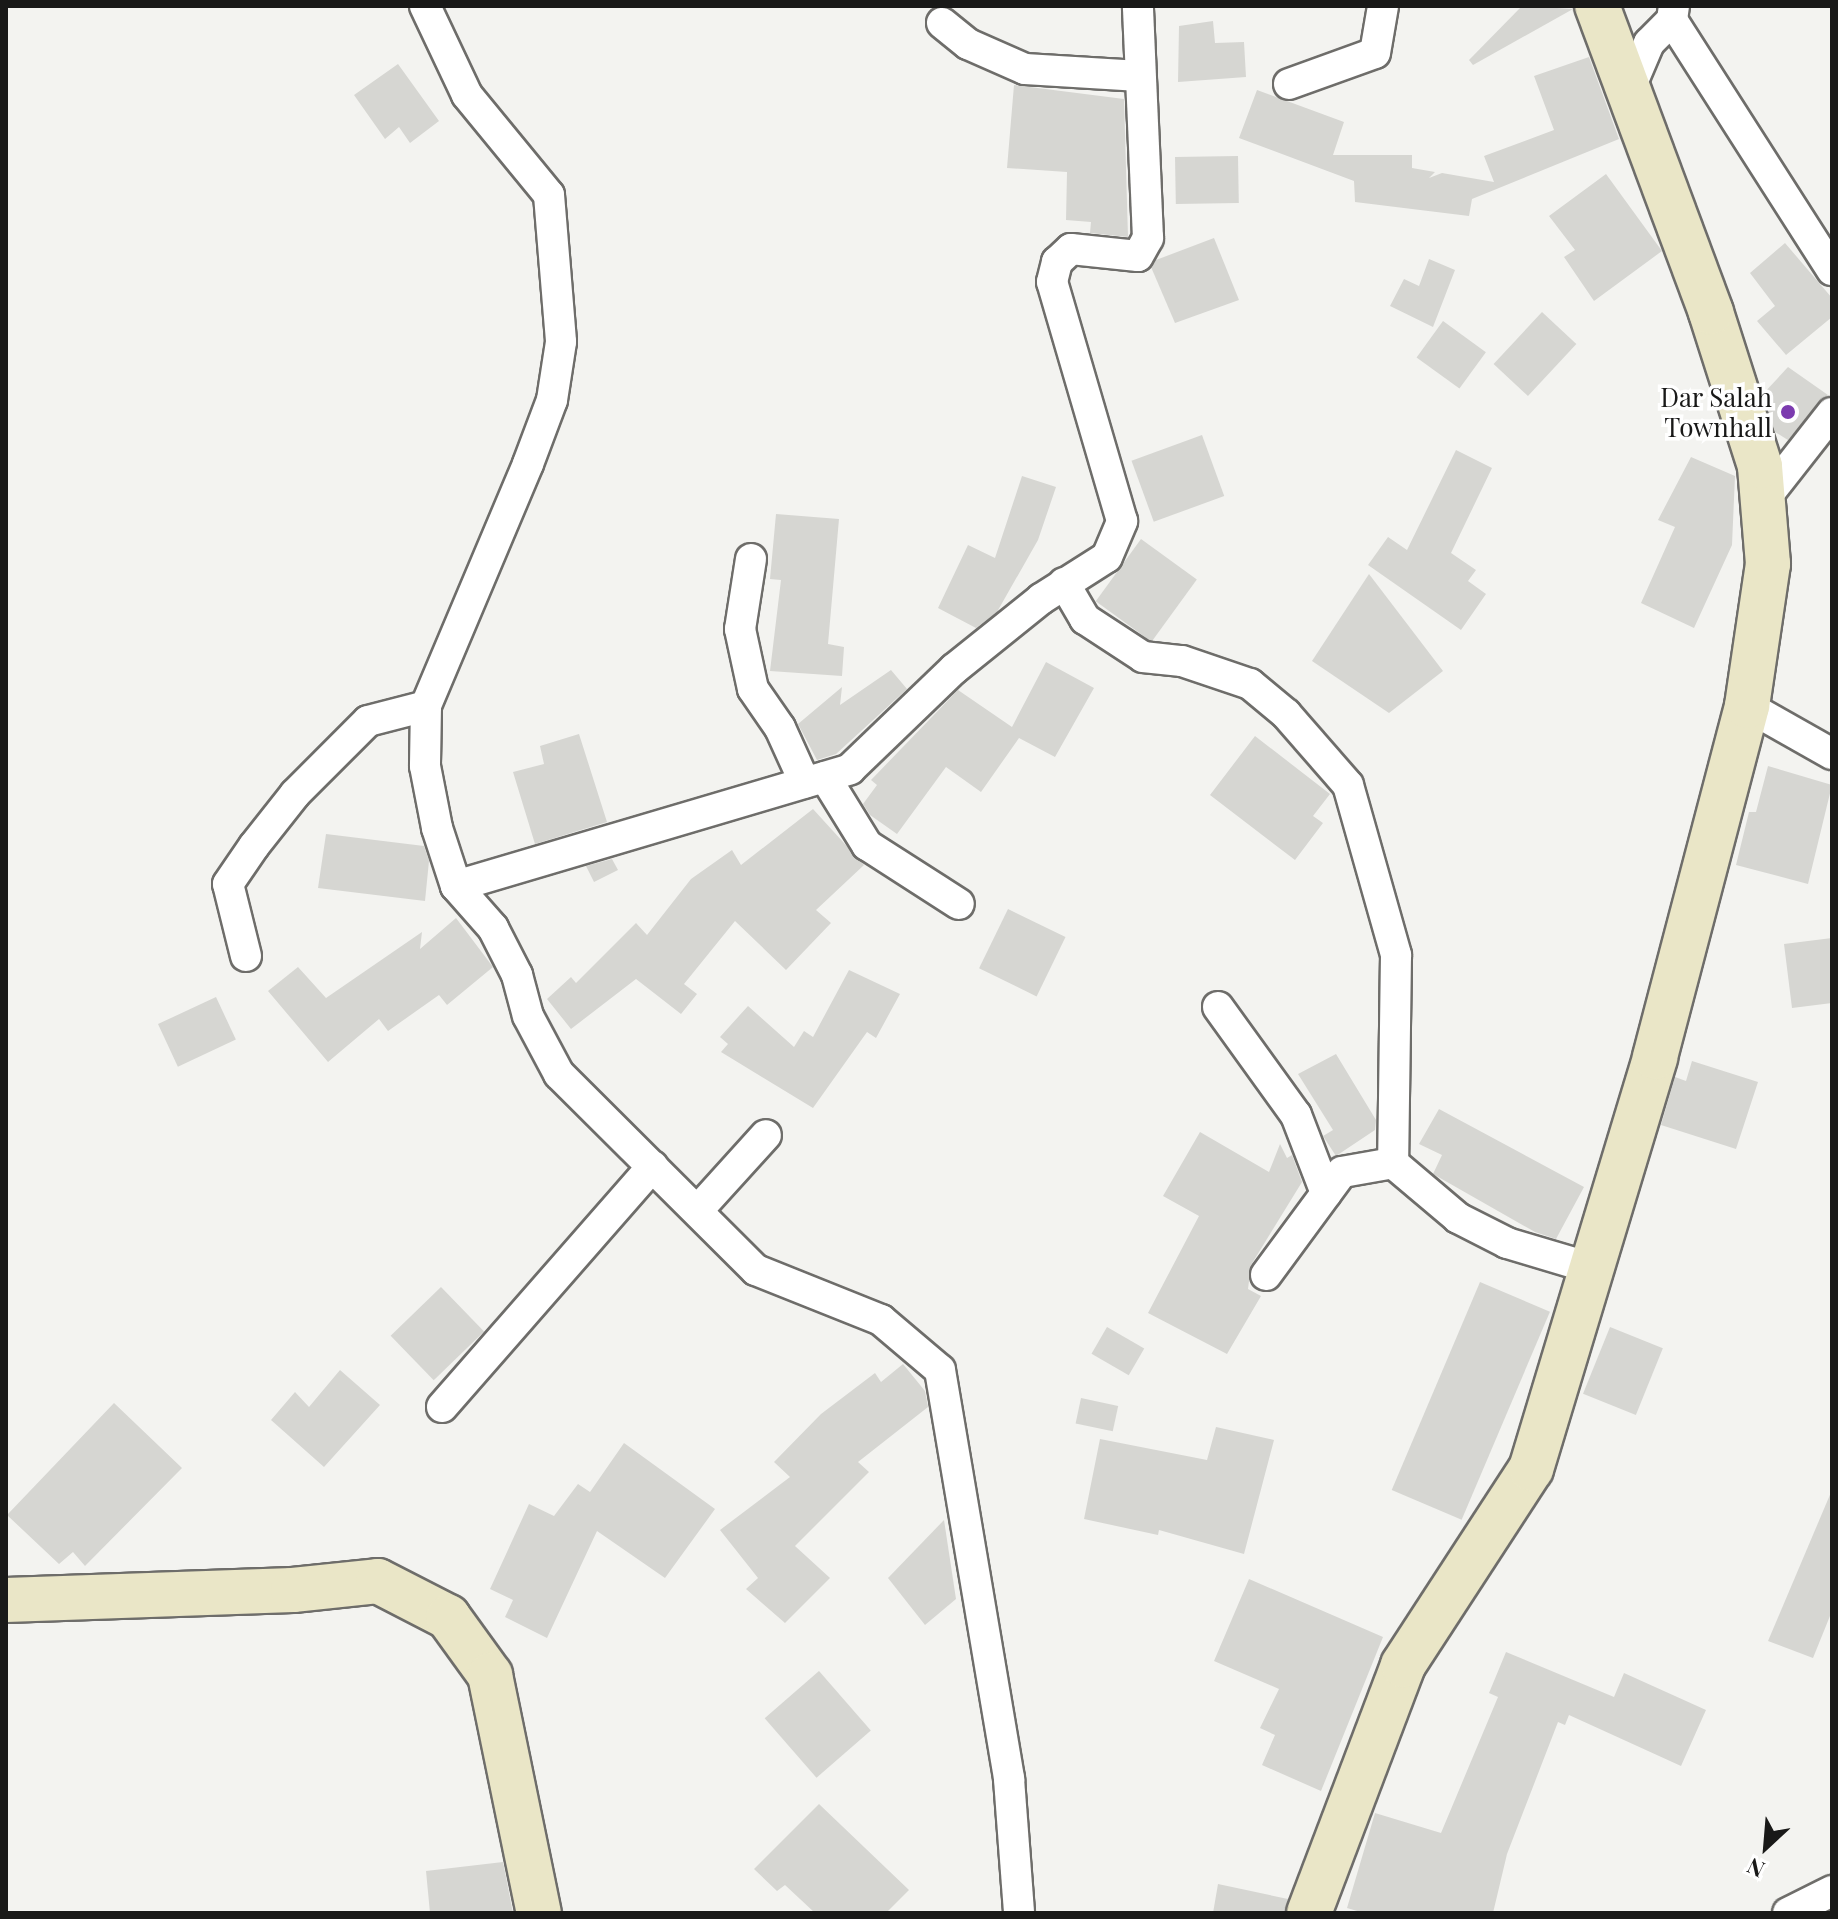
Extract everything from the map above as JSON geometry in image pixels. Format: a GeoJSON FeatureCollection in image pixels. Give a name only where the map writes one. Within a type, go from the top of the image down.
{"type":"FeatureCollection","features":[{"type":"Feature","properties":{"kind":"street"},"geometry":{"type":"LineString","coordinates":[[425,6],[467,95],[549,195],[561,342],[552,400],[426,706],[425,766],[437,828],[456,886],[493,928],[517,975],[528,1016],[559,1074],[756,1270],[881,1320],[940,1370],[1009,1779],[1019,1913]]}},
{"type":"Feature","properties":{"kind":"street"},"geometry":{"type":"LineString","coordinates":[[456,886],[850,769],[954,669],[1064,583],[1107,557],[1122,521],[1052,282],[1057,262],[1071,249],[1138,256],[1148,238],[1138,6]]}},
{"type":"Feature","properties":{"kind":"street"},"geometry":{"type":"LineString","coordinates":[[1289,84],[1375,53],[1383,6]]}},
{"type":"Feature","properties":{"kind":"street"},"geometry":{"type":"LineString","coordinates":[[1309,1913],[1403,1665],[1531,1469],[1655,1057],[1747,706],[1768,564],[1760,466],[1715,326],[1597,6]]}},
{"type":"Feature","properties":{"kind":"street"},"geometry":{"type":"LineString","coordinates":[[1629,90],[1649,43],[1673,13],[1832,270]]}},
{"type":"Feature","properties":{"kind":"street"},"geometry":{"type":"LineString","coordinates":[[942,23],[968,44],[1025,69],[1140,76]]}},
{"type":"Feature","properties":{"kind":"street"},"geometry":{"type":"LineString","coordinates":[[1763,501],[1832,413]]}},
{"type":"Feature","properties":{"kind":"street"},"geometry":{"type":"LineString","coordinates":[[751,559],[740,629],[753,689],[815,780],[867,845],[959,904]]}},
{"type":"Feature","properties":{"kind":"street"},"geometry":{"type":"LineString","coordinates":[[1064,583],[1085,619],[1143,657],[1182,661],[1250,684],[1286,714],[1348,785],[1396,955],[1393,1163]]}},
{"type":"Feature","properties":{"kind":"street"},"geometry":{"type":"LineString","coordinates":[[246,956],[228,884],[254,846],[295,794],[368,721],[426,706]]}},
{"type":"Feature","properties":{"kind":"street"},"geometry":{"type":"LineString","coordinates":[[1747,706],[1832,754]]}},
{"type":"Feature","properties":{"kind":"street"},"geometry":{"type":"LineString","coordinates":[[1218,1007],[1296,1115],[1326,1193]]}},
{"type":"Feature","properties":{"kind":"street"},"geometry":{"type":"LineString","coordinates":[[698,1210],[766,1135]]}},
{"type":"Feature","properties":{"kind":"street"},"geometry":{"type":"LineString","coordinates":[[1266,1275],[1342,1172],[1393,1163]]}},
{"type":"Feature","properties":{"kind":"street"},"geometry":{"type":"LineString","coordinates":[[1393,1163],[1458,1218],[1507,1243],[1591,1268]]}},
{"type":"Feature","properties":{"kind":"street"},"geometry":{"type":"LineString","coordinates":[[442,1407],[653,1166]]}},
{"type":"Feature","properties":{"kind":"street"},"geometry":{"type":"LineString","coordinates":[[6,1600],[293,1590],[378,1581],[448,1617],[490,1675],[539,1913]]}},
{"type":"Feature","properties":{"kind":"street"},"geometry":{"type":"LineString","coordinates":[[1788,1913],[1832,1891]]}},
{"type":"Feature","properties":{"kind":"building"},"geometry":{"type":"Polygon","coordinates":[[[1522,6],[1573,9],[1473,65],[1469,60],[1522,6]]]}},
{"type":"Feature","properties":{"kind":"building"},"geometry":{"type":"Polygon","coordinates":[[[1213,21],[1215,43],[1244,42],[1246,77],[1178,82],[1179,26],[1213,21]]]}},
{"type":"Feature","properties":{"kind":"building"},"geometry":{"type":"Polygon","coordinates":[[[1589,57],[1619,139],[1472,199],[1469,216],[1355,202],[1354,181],[1239,138],[1257,90],[1344,122],[1333,155],[1412,155],[1412,168],[1435,172],[1429,178],[1442,173],[1494,182],[1484,156],[1554,130],[1534,76],[1589,57]]]}},
{"type":"Feature","properties":{"kind":"building"},"geometry":{"type":"Polygon","coordinates":[[[398,64],[439,121],[410,143],[399,127],[385,139],[354,95],[398,64]]]}},
{"type":"Feature","properties":{"kind":"building"},"geometry":{"type":"Polygon","coordinates":[[[1014,85],[1124,99],[1128,237],[1090,233],[1091,222],[1066,220],[1067,172],[1007,168],[1014,85]]]}},
{"type":"Feature","properties":{"kind":"building"},"geometry":{"type":"Polygon","coordinates":[[[1238,156],[1239,203],[1176,204],[1175,157],[1238,156]]]}},
{"type":"Feature","properties":{"kind":"building"},"geometry":{"type":"Polygon","coordinates":[[[1606,174],[1662,251],[1594,301],[1564,257],[1575,250],[1549,216],[1606,174]]]}},
{"type":"Feature","properties":{"kind":"building"},"geometry":{"type":"Polygon","coordinates":[[[1214,238],[1239,300],[1175,323],[1151,267],[1156,260],[1214,238]]]}},
{"type":"Feature","properties":{"kind":"building"},"geometry":{"type":"Polygon","coordinates":[[[1785,243],[1832,298],[1832,317],[1786,355],[1757,321],[1775,306],[1750,273],[1785,243]]]}},
{"type":"Feature","properties":{"kind":"building"},"geometry":{"type":"Polygon","coordinates":[[[1429,259],[1455,270],[1433,327],[1390,306],[1404,279],[1419,286],[1429,259]]]}},
{"type":"Feature","properties":{"kind":"building"},"geometry":{"type":"Polygon","coordinates":[[[1542,312],[1576,344],[1528,396],[1494,364],[1542,312]]]}},
{"type":"Feature","properties":{"kind":"building"},"geometry":{"type":"Polygon","coordinates":[[[1443,321],[1486,352],[1459,389],[1417,357],[1443,321]]]}},
{"type":"Feature","properties":{"kind":"building","name":"Dar Salah Townhall"},"geometry":{"type":"Polygon","coordinates":[[[1788,367],[1828,395],[1788,440],[1775,432],[1763,394],[1788,367]]]}},
{"type":"Feature","properties":{"kind":"building"},"geometry":{"type":"Polygon","coordinates":[[[1202,435],[1224,496],[1154,522],[1132,461],[1202,435]]]}},
{"type":"Feature","properties":{"kind":"building"},"geometry":{"type":"Polygon","coordinates":[[[1456,450],[1492,468],[1451,553],[1476,570],[1468,581],[1486,594],[1461,630],[1368,565],[1388,537],[1407,550],[1456,450]]]}},
{"type":"Feature","properties":{"kind":"building"},"geometry":{"type":"Polygon","coordinates":[[[1691,457],[1735,476],[1732,545],[1694,628],[1641,603],[1675,527],[1658,520],[1691,457]]]}},
{"type":"Feature","properties":{"kind":"building"},"geometry":{"type":"Polygon","coordinates":[[[1022,476],[1056,487],[1038,540],[997,612],[976,628],[938,608],[968,545],[995,558],[1022,476]]]}},
{"type":"Feature","properties":{"kind":"building"},"geometry":{"type":"Polygon","coordinates":[[[776,514],[839,519],[828,644],[844,647],[842,676],[770,671],[781,580],[770,579],[776,514]]]}},
{"type":"Feature","properties":{"kind":"building"},"geometry":{"type":"Polygon","coordinates":[[[1141,539],[1197,580],[1152,642],[1096,601],[1141,539]]]}},
{"type":"Feature","properties":{"kind":"building"},"geometry":{"type":"Polygon","coordinates":[[[1369,574],[1443,671],[1389,713],[1312,661],[1369,574]]]}},
{"type":"Feature","properties":{"kind":"building"},"geometry":{"type":"Polygon","coordinates":[[[1046,662],[1094,688],[1055,757],[1019,738],[981,792],[946,767],[897,834],[870,815],[863,804],[877,785],[871,780],[958,690],[1012,727],[1046,662]]]}},
{"type":"Feature","properties":{"kind":"building"},"geometry":{"type":"Polygon","coordinates":[[[891,670],[907,689],[836,754],[817,760],[798,724],[842,687],[840,705],[891,670]]]}},
{"type":"Feature","properties":{"kind":"building"},"geometry":{"type":"Polygon","coordinates":[[[579,734],[607,822],[535,844],[513,772],[544,764],[540,746],[579,734]]]}},
{"type":"Feature","properties":{"kind":"building"},"geometry":{"type":"Polygon","coordinates":[[[1255,736],[1330,794],[1313,816],[1323,823],[1295,860],[1210,795],[1255,736]]]}},
{"type":"Feature","properties":{"kind":"building"},"geometry":{"type":"Polygon","coordinates":[[[1768,766],[1832,785],[1808,884],[1736,865],[1749,812],[1756,812],[1768,766]]]}},
{"type":"Feature","properties":{"kind":"building"},"geometry":{"type":"Polygon","coordinates":[[[813,809],[864,865],[816,910],[831,923],[786,970],[735,921],[684,984],[697,994],[681,1014],[636,979],[571,1029],[547,999],[571,977],[576,983],[636,923],[647,935],[691,879],[732,850],[741,865],[813,809]]]}},
{"type":"Feature","properties":{"kind":"building"},"geometry":{"type":"Polygon","coordinates":[[[326,834],[424,846],[429,861],[425,901],[318,888],[326,834]]]}},
{"type":"Feature","properties":{"kind":"building"},"geometry":{"type":"Polygon","coordinates":[[[612,859],[618,870],[594,882],[586,866],[612,859]]]}},
{"type":"Feature","properties":{"kind":"building"},"geometry":{"type":"Polygon","coordinates":[[[1008,909],[1066,937],[1037,996],[979,968],[1008,909]]]}},
{"type":"Feature","properties":{"kind":"building"},"geometry":{"type":"Polygon","coordinates":[[[456,918],[493,967],[447,1005],[439,995],[388,1031],[379,1019],[328,1062],[268,991],[298,967],[326,998],[422,932],[420,949],[456,918]]]}},
{"type":"Feature","properties":{"kind":"building"},"geometry":{"type":"Polygon","coordinates":[[[1832,938],[1832,1003],[1792,1008],[1784,944],[1832,938]]]}},
{"type":"Feature","properties":{"kind":"building"},"geometry":{"type":"Polygon","coordinates":[[[849,970],[900,994],[876,1038],[867,1032],[813,1108],[721,1052],[728,1044],[720,1037],[748,1006],[794,1047],[804,1031],[813,1037],[849,970]]]}},
{"type":"Feature","properties":{"kind":"building"},"geometry":{"type":"Polygon","coordinates":[[[216,997],[236,1040],[178,1067],[158,1024],[216,997]]]}},
{"type":"Feature","properties":{"kind":"building"},"geometry":{"type":"Polygon","coordinates":[[[1336,1054],[1376,1120],[1375,1130],[1336,1156],[1323,1136],[1333,1130],[1298,1074],[1336,1054]]]}},
{"type":"Feature","properties":{"kind":"building"},"geometry":{"type":"Polygon","coordinates":[[[1692,1061],[1758,1082],[1736,1149],[1661,1125],[1675,1077],[1686,1081],[1692,1061]]]}},
{"type":"Feature","properties":{"kind":"building"},"geometry":{"type":"Polygon","coordinates":[[[1439,1109],[1584,1187],[1556,1239],[1535,1232],[1433,1174],[1442,1155],[1419,1144],[1439,1109]]]}},
{"type":"Feature","properties":{"kind":"building"},"geometry":{"type":"Polygon","coordinates":[[[1200,1132],[1269,1172],[1280,1144],[1287,1158],[1292,1155],[1302,1182],[1251,1265],[1248,1289],[1261,1296],[1227,1354],[1148,1313],[1199,1216],[1163,1196],[1200,1132]]]}},
{"type":"Feature","properties":{"kind":"building"},"geometry":{"type":"Polygon","coordinates":[[[1480,1282],[1550,1312],[1462,1520],[1392,1490],[1480,1282]]]}},
{"type":"Feature","properties":{"kind":"building"},"geometry":{"type":"Polygon","coordinates":[[[441,1287],[484,1332],[434,1380],[391,1336],[441,1287]]]}},
{"type":"Feature","properties":{"kind":"building"},"geometry":{"type":"Polygon","coordinates":[[[1107,1327],[1144,1348],[1129,1375],[1092,1354],[1107,1327]]]}},
{"type":"Feature","properties":{"kind":"building"},"geometry":{"type":"Polygon","coordinates":[[[1610,1327],[1663,1348],[1636,1415],[1583,1394],[1610,1327]]]}},
{"type":"Feature","properties":{"kind":"building"},"geometry":{"type":"Polygon","coordinates":[[[903,1364],[925,1391],[928,1407],[858,1462],[869,1472],[795,1546],[830,1578],[785,1623],[746,1589],[758,1578],[720,1530],[790,1477],[774,1462],[821,1414],[875,1373],[881,1382],[903,1364]]]}},
{"type":"Feature","properties":{"kind":"building"},"geometry":{"type":"Polygon","coordinates":[[[340,1370],[380,1405],[324,1467],[271,1420],[295,1392],[309,1407],[340,1370]]]}},
{"type":"Feature","properties":{"kind":"building"},"geometry":{"type":"Polygon","coordinates":[[[1081,1398],[1118,1406],[1113,1431],[1076,1423],[1081,1398]]]}},
{"type":"Feature","properties":{"kind":"building"},"geometry":{"type":"Polygon","coordinates":[[[114,1403],[182,1468],[85,1566],[73,1552],[59,1564],[7,1515],[114,1403]]]}},
{"type":"Feature","properties":{"kind":"building"},"geometry":{"type":"Polygon","coordinates":[[[1216,1427],[1274,1440],[1244,1554],[1159,1530],[1158,1535],[1084,1519],[1100,1439],[1207,1460],[1216,1427]]]}},
{"type":"Feature","properties":{"kind":"building"},"geometry":{"type":"Polygon","coordinates":[[[624,1443],[715,1509],[665,1578],[597,1531],[547,1638],[505,1617],[513,1600],[490,1589],[529,1504],[554,1516],[578,1484],[590,1492],[624,1443]]]}},
{"type":"Feature","properties":{"kind":"building"},"geometry":{"type":"Polygon","coordinates":[[[1832,1490],[1832,1611],[1813,1658],[1768,1641],[1832,1490]]]}},
{"type":"Feature","properties":{"kind":"building"},"geometry":{"type":"Polygon","coordinates":[[[944,1520],[956,1599],[925,1625],[888,1578],[944,1520]]]}},
{"type":"Feature","properties":{"kind":"building"},"geometry":{"type":"Polygon","coordinates":[[[1249,1579],[1383,1637],[1321,1791],[1262,1765],[1275,1735],[1260,1728],[1279,1689],[1214,1661],[1249,1579]]]}},
{"type":"Feature","properties":{"kind":"building"},"geometry":{"type":"Polygon","coordinates":[[[1506,1652],[1614,1697],[1624,1673],[1706,1710],[1681,1766],[1569,1715],[1565,1725],[1558,1722],[1507,1854],[1493,1913],[1364,1913],[1347,1908],[1375,1813],[1441,1833],[1498,1697],[1489,1693],[1506,1652]]]}},
{"type":"Feature","properties":{"kind":"building"},"geometry":{"type":"Polygon","coordinates":[[[819,1671],[871,1731],[816,1778],[765,1718],[819,1671]]]}},
{"type":"Feature","properties":{"kind":"building"},"geometry":{"type":"Polygon","coordinates":[[[819,1804],[909,1890],[886,1913],[815,1913],[785,1885],[777,1891],[754,1869],[819,1804]]]}},
{"type":"Feature","properties":{"kind":"building"},"geometry":{"type":"Polygon","coordinates":[[[503,1862],[513,1913],[430,1913],[426,1871],[503,1862]]]}},
{"type":"Feature","properties":{"kind":"building"},"geometry":{"type":"Polygon","coordinates":[[[1218,1884],[1288,1899],[1285,1913],[1213,1913],[1218,1884]]]}},
{"type":"Feature","properties":{"kind":"place","name":"Dar Salah Townhall"},"geometry":{"type":"Point","coordinates":[1788,412]}}]}
